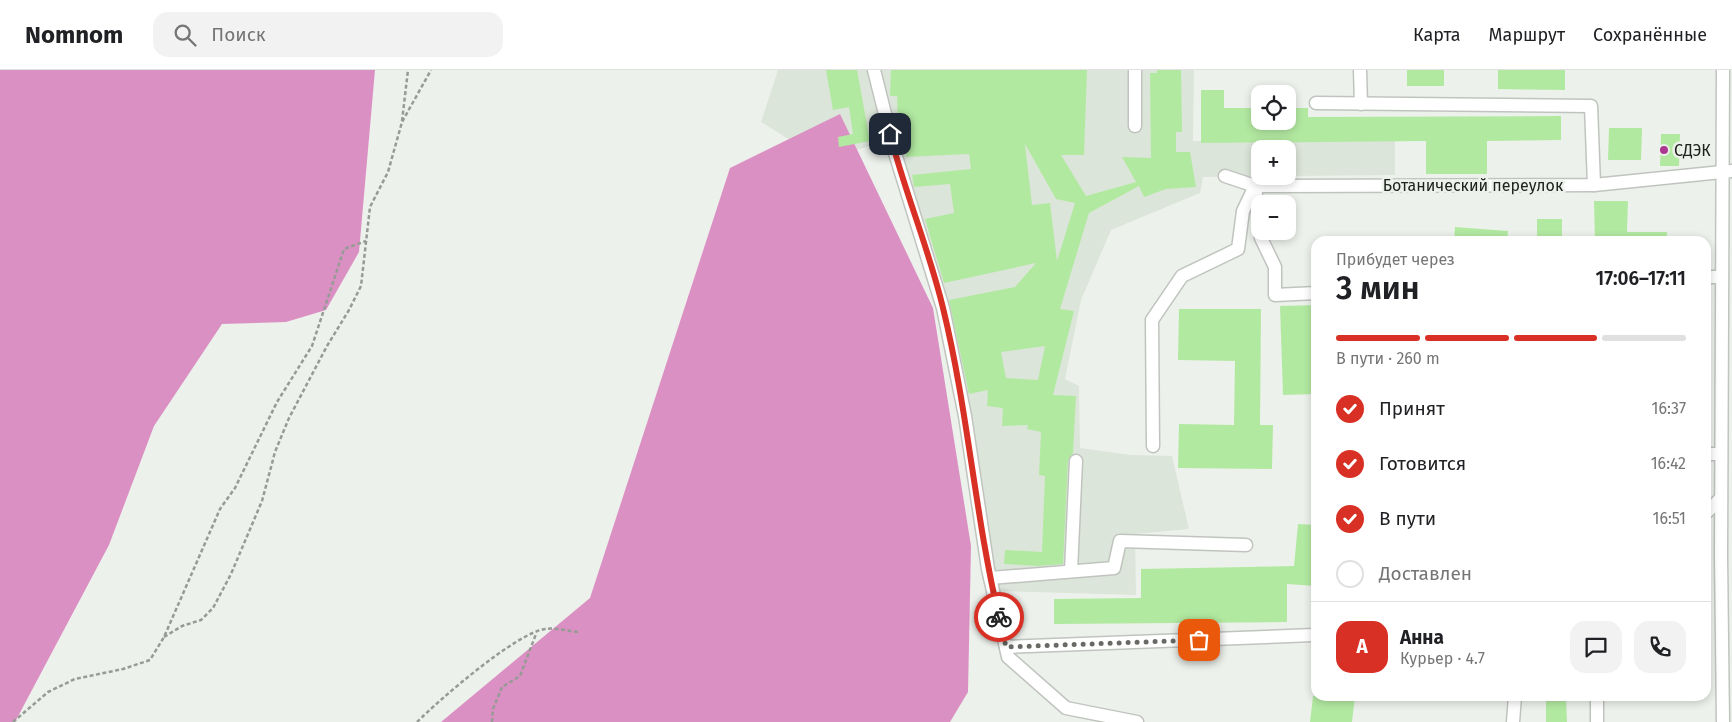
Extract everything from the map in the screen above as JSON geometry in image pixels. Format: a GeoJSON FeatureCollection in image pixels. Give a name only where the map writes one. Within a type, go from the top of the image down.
{"type":"FeatureCollection","features":[{"type":"Feature","properties":{"kind":"street"},"geometry":{"type":"LineString","coordinates":[[874,70],[894,150],[943,308],[965,416],[990,578],[1008,657],[1066,708],[1137,722]]}},
{"type":"Feature","properties":{"kind":"street"},"geometry":{"type":"LineString","coordinates":[[1135,70],[1135,126]]}},
{"type":"Feature","properties":{"kind":"street"},"geometry":{"type":"LineString","coordinates":[[1360,70],[1360,104]]}},
{"type":"Feature","properties":{"kind":"street"},"geometry":{"type":"LineString","coordinates":[[1723,70],[1727,171],[1722,277],[1721,454],[1727,480],[1721,498],[1726,556],[1723,722]]}},
{"type":"Feature","properties":{"kind":"street"},"geometry":{"type":"LineString","coordinates":[[1316,103],[1591,106],[1594,185]]}},
{"type":"Feature","properties":{"kind":"street","name":"Ботанический переулок"},"geometry":{"type":"LineString","coordinates":[[1225,176],[1255,186],[1594,185],[1727,171]]}},
{"type":"Feature","properties":{"kind":"street"},"geometry":{"type":"LineString","coordinates":[[1255,186],[1256,195]]}},
{"type":"Feature","properties":{"kind":"street"},"geometry":{"type":"LineString","coordinates":[[1153,446],[1152,320],[1182,276],[1238,249],[1243,211],[1255,186]]}},
{"type":"Feature","properties":{"kind":"street"},"geometry":{"type":"LineString","coordinates":[[1262,240],[1275,267],[1275,295],[1311,293]]}},
{"type":"Feature","properties":{"kind":"street"},"geometry":{"type":"LineString","coordinates":[[1711,277],[1722,277]]}},
{"type":"Feature","properties":{"kind":"street"},"geometry":{"type":"LineString","coordinates":[[1711,454],[1721,454]]}},
{"type":"Feature","properties":{"kind":"street"},"geometry":{"type":"LineString","coordinates":[[1071,571],[1076,461]]}},
{"type":"Feature","properties":{"kind":"street"},"geometry":{"type":"LineString","coordinates":[[1711,508],[1721,498]]}},
{"type":"Feature","properties":{"kind":"street"},"geometry":{"type":"LineString","coordinates":[[990,578],[1114,568],[1120,541],[1246,545]]}},
{"type":"Feature","properties":{"kind":"street"},"geometry":{"type":"LineString","coordinates":[[1006,647],[1311,635]]}},
{"type":"Feature","properties":{"kind":"street"},"geometry":{"type":"LineString","coordinates":[[1513,722],[1515,701]]}},
{"type":"Feature","properties":{"kind":"street"},"geometry":{"type":"LineString","coordinates":[[1597,701],[1597,722]]}},
{"type":"Feature","properties":{"kind":"path"},"geometry":{"type":"LineString","coordinates":[[164,637],[182,626],[201,620],[213,608],[231,574],[262,501],[275,452],[289,418],[361,286],[370,207],[388,172],[402,122],[408,70]]}},
{"type":"Feature","properties":{"kind":"path"},"geometry":{"type":"LineString","coordinates":[[402,122],[430,70]]}},
{"type":"Feature","properties":{"kind":"path"},"geometry":{"type":"LineString","coordinates":[[13,722],[48,692],[75,679],[123,669],[150,660],[164,637],[220,509],[235,488],[277,402],[312,346],[344,249],[366,242]]}},
{"type":"Feature","properties":{"kind":"path"},"geometry":{"type":"LineString","coordinates":[[417,722],[475,671],[523,639],[545,628],[580,632]]}},
{"type":"Feature","properties":{"kind":"path"},"geometry":{"type":"LineString","coordinates":[[492,722],[493,709],[502,687],[520,676],[536,633]]}},
{"type":"Feature","properties":{"kind":"shaded area"},"geometry":{"type":"Polygon","coordinates":[[[0,70],[375,70],[359,252],[326,310],[286,322],[222,324],[154,426],[109,545],[15,722],[0,722],[0,70]]]}},
{"type":"Feature","properties":{"kind":"shaded area"},"geometry":{"type":"Polygon","coordinates":[[[778,70],[1194,70],[1193,141],[1251,141],[1251,176],[1203,177],[1200,193],[1111,230],[1081,300],[1065,379],[1079,386],[1080,448],[1131,455],[1172,456],[1189,529],[1135,534],[1136,595],[997,591],[914,204],[884,142],[822,160],[761,122],[778,70]]]}},
{"type":"Feature","properties":{"kind":"shaded area"},"geometry":{"type":"Polygon","coordinates":[[[840,114],[933,308],[971,546],[968,692],[950,722],[441,722],[590,598],[730,168],[840,114]]]}},
{"type":"Feature","properties":{"kind":"shaded area"},"geometry":{"type":"Polygon","coordinates":[[[1296,141],[1395,141],[1395,175],[1296,176],[1296,141]]]}},
{"type":"Feature","properties":{"kind":"building"},"geometry":{"type":"Polygon","coordinates":[[[826,70],[857,70],[870,141],[839,147],[838,137],[853,134],[849,107],[833,110],[826,70]]]}},
{"type":"Feature","properties":{"kind":"building"},"geometry":{"type":"Polygon","coordinates":[[[891,70],[1087,70],[1084,155],[1061,155],[1086,196],[1136,182],[1122,157],[1151,158],[1150,73],[1157,73],[1157,70],[1181,70],[1182,132],[1176,132],[1176,152],[1190,152],[1196,187],[1166,189],[1144,197],[1139,186],[1089,213],[1060,309],[1074,311],[1053,395],[1076,396],[1073,453],[1068,461],[1063,564],[1038,566],[1004,564],[1005,550],[1042,552],[1045,476],[1039,475],[1041,432],[1027,429],[1028,425],[1002,426],[1003,408],[987,406],[988,390],[969,394],[949,300],[1015,287],[1036,263],[944,283],[925,219],[954,213],[950,184],[914,187],[912,175],[971,169],[969,154],[906,157],[902,128],[898,128],[897,96],[890,96],[891,70]],[[1025,144],[1032,205],[1050,203],[1057,261],[1075,203],[1056,199],[1025,144]],[[1045,346],[1001,352],[1006,378],[1038,380],[1045,346]]]}},
{"type":"Feature","properties":{"kind":"building"},"geometry":{"type":"Polygon","coordinates":[[[1407,70],[1444,70],[1444,86],[1407,86],[1407,70]]]}},
{"type":"Feature","properties":{"kind":"building"},"geometry":{"type":"Polygon","coordinates":[[[1498,70],[1565,70],[1565,90],[1498,89],[1498,70]]]}},
{"type":"Feature","properties":{"kind":"building"},"geometry":{"type":"Polygon","coordinates":[[[1201,90],[1224,90],[1224,108],[1251,108],[1251,130],[1296,130],[1296,108],[1308,108],[1308,117],[1561,116],[1561,140],[1487,141],[1487,174],[1426,174],[1426,141],[1296,142],[1296,140],[1251,140],[1251,143],[1201,143],[1201,90]]]}},
{"type":"Feature","properties":{"kind":"building"},"geometry":{"type":"Polygon","coordinates":[[[1609,128],[1642,128],[1641,160],[1608,160],[1609,128]]]}},
{"type":"Feature","properties":{"kind":"building"},"geometry":{"type":"Polygon","coordinates":[[[1661,134],[1680,134],[1679,166],[1660,166],[1661,134]]]}},
{"type":"Feature","properties":{"kind":"building"},"geometry":{"type":"Polygon","coordinates":[[[1594,201],[1628,201],[1627,232],[1667,232],[1667,236],[1595,236],[1594,201]]]}},
{"type":"Feature","properties":{"kind":"building"},"geometry":{"type":"Polygon","coordinates":[[[1537,219],[1562,219],[1562,236],[1537,236],[1537,219]]]}},
{"type":"Feature","properties":{"kind":"building"},"geometry":{"type":"Polygon","coordinates":[[[1455,227],[1508,231],[1508,236],[1454,236],[1455,227]]]}},
{"type":"Feature","properties":{"kind":"building"},"geometry":{"type":"Polygon","coordinates":[[[1311,305],[1311,394],[1283,395],[1280,306],[1311,305]]]}},
{"type":"Feature","properties":{"kind":"building"},"geometry":{"type":"Polygon","coordinates":[[[1179,309],[1261,309],[1260,425],[1273,425],[1272,469],[1178,468],[1179,424],[1234,425],[1235,361],[1178,360],[1179,309]]]}},
{"type":"Feature","properties":{"kind":"building"},"geometry":{"type":"Polygon","coordinates":[[[1298,524],[1311,525],[1311,586],[1287,584],[1287,622],[1054,624],[1054,599],[1141,598],[1141,569],[1294,566],[1298,524]]]}},
{"type":"Feature","properties":{"kind":"building"},"geometry":{"type":"Polygon","coordinates":[[[1312,701],[1354,701],[1352,722],[1310,722],[1312,701]]]}},
{"type":"Feature","properties":{"kind":"building"},"geometry":{"type":"Polygon","coordinates":[[[1546,701],[1566,701],[1567,722],[1546,722],[1546,701]]]}},
{"type":"Feature","properties":{"kind":"way so far"},"geometry":{"type":"LineString","coordinates":[[999,617],[1006,647],[1199,640]]}},
{"type":"Feature","properties":{"kind":"place","name":"СДЭК"},"geometry":{"type":"Point","coordinates":[1664,150]}},
{"type":"Feature","properties":{"kind":"route"},"geometry":{"type":"LineString","coordinates":[[890,134],[943,308],[965,416],[988,569],[999,617]]}}]}
